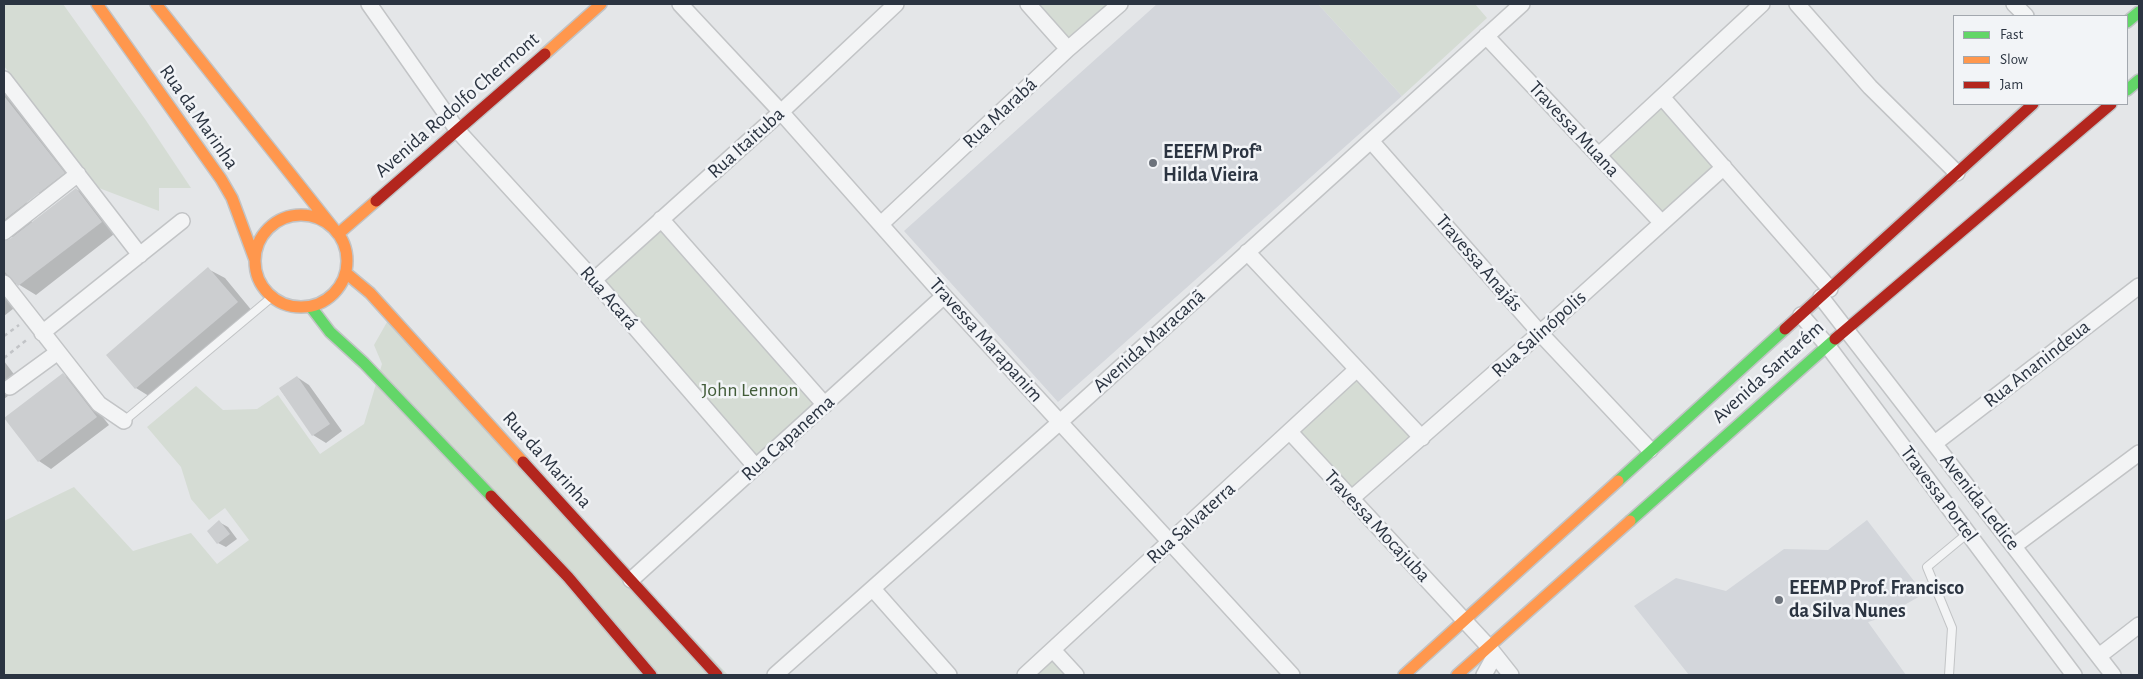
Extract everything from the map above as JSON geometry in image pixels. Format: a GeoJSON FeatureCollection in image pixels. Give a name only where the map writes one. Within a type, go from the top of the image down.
{"type":"FeatureCollection","features":[{"type":"Feature","properties":{"kind":"main road","name":"Rua da Marinha"},"geometry":{"type":"LineString","coordinates":[[97,4],[232,198],[255,260]]}},
{"type":"Feature","properties":{"kind":"main road","name":"Rua da Marinha"},"geometry":{"type":"LineString","coordinates":[[157,4],[338,234]]}},
{"type":"Feature","properties":{"kind":"main road","name":"Avenida Rodolfo Chermont"},"geometry":{"type":"LineString","coordinates":[[338,234],[458,131],[598,5]]}},
{"type":"Feature","properties":{"kind":"main road"},"geometry":{"type":"LineString","coordinates":[[2128,21],[2139,12]]}},
{"type":"Feature","properties":{"kind":"main road"},"geometry":{"type":"LineString","coordinates":[[2128,89],[2139,80]]}},
{"type":"Feature","properties":{"kind":"main road","name":"Avenida Santarém"},"geometry":{"type":"LineString","coordinates":[[1404,675],[2032,105]]}},
{"type":"Feature","properties":{"kind":"main road","name":"Avenida Santarém"},"geometry":{"type":"LineString","coordinates":[[1457,675],[1492,650],[1846,328],[2110,105]]}},
{"type":"Feature","properties":{"kind":"main road"},"geometry":{"type":"LineString","coordinates":[[312,217],[330,226],[338,234],[346,252],[346,273],[336,291],[329,298],[311,307],[290,306],[272,297],[259,280],[255,260],[256,250],[266,232],[273,225],[287,218],[312,217]]}},
{"type":"Feature","properties":{"kind":"main road","name":"Rua da Marinha"},"geometry":{"type":"LineString","coordinates":[[346,273],[370,293],[717,675]]}},
{"type":"Feature","properties":{"kind":"main road"},"geometry":{"type":"LineString","coordinates":[[311,307],[330,332],[364,364],[568,577],[652,675]]}},
{"type":"Feature","properties":{"kind":"street","name":"Rua Acará"},"geometry":{"type":"LineString","coordinates":[[369,4],[458,131],[594,280],[756,467]]}},
{"type":"Feature","properties":{"kind":"street","name":"Travessa Marapanim"},"geometry":{"type":"LineString","coordinates":[[680,4],[781,112],[944,296],[1292,675]]}},
{"type":"Feature","properties":{"kind":"street","name":"Rua Itaituba"},"geometry":{"type":"LineString","coordinates":[[594,280],[781,112],[896,4]]}},
{"type":"Feature","properties":{"kind":"street"},"geometry":{"type":"LineString","coordinates":[[1028,4],[1068,49]]}},
{"type":"Feature","properties":{"kind":"street","name":"Rua Marabá"},"geometry":{"type":"LineString","coordinates":[[881,224],[1068,49],[1120,4]]}},
{"type":"Feature","properties":{"kind":"street","name":"Avenida Maracanã"},"geometry":{"type":"LineString","coordinates":[[775,675],[1060,422],[1522,4]]}},
{"type":"Feature","properties":{"kind":"street"},"geometry":{"type":"LineString","coordinates":[[1599,155],[1762,4]]}},
{"type":"Feature","properties":{"kind":"street"},"geometry":{"type":"LineString","coordinates":[[1797,4],[1870,87],[1957,173]]}},
{"type":"Feature","properties":{"kind":"street"},"geometry":{"type":"LineString","coordinates":[[2014,4],[2025,15]]}},
{"type":"Feature","properties":{"kind":"street","name":"Travessa Muana"},"geometry":{"type":"LineString","coordinates":[[1486,36],[1662,223]]}},
{"type":"Feature","properties":{"kind":"street"},"geometry":{"type":"LineString","coordinates":[[4,78],[140,255]]}},
{"type":"Feature","properties":{"kind":"street","name":"Avenida Ledice"},"geometry":{"type":"LineString","coordinates":[[1662,97],[1724,167],[1826,293],[1846,328],[2113,675]]}},
{"type":"Feature","properties":{"kind":"street","name":"Travessa Anajás"},"geometry":{"type":"LineString","coordinates":[[1371,141],[1540,333],[1650,450]]}},
{"type":"Feature","properties":{"kind":"street","name":"Rua Salinópolis"},"geometry":{"type":"LineString","coordinates":[[1352,498],[1422,438],[1724,167]]}},
{"type":"Feature","properties":{"kind":"street"},"geometry":{"type":"LineString","coordinates":[[4,232],[78,174]]}},
{"type":"Feature","properties":{"kind":"street"},"geometry":{"type":"LineString","coordinates":[[661,219],[825,405]]}},
{"type":"Feature","properties":{"kind":"street"},"geometry":{"type":"LineString","coordinates":[[41,331],[182,221]]}},
{"type":"Feature","properties":{"kind":"street"},"geometry":{"type":"LineString","coordinates":[[1248,252],[1356,370],[1422,438]]}},
{"type":"Feature","properties":{"kind":"street"},"geometry":{"type":"LineString","coordinates":[[4,283],[99,404],[124,421]]}},
{"type":"Feature","properties":{"kind":"street","name":"Rua Ananindeua"},"geometry":{"type":"LineString","coordinates":[[1935,443],[2139,286]]}},
{"type":"Feature","properties":{"kind":"street","name":"Rua Capanema"},"geometry":{"type":"LineString","coordinates":[[631,580],[944,296]]}},
{"type":"Feature","properties":{"kind":"street","name":"Travessa Portel"},"geometry":{"type":"LineString","coordinates":[[1801,315],[1827,345],[2074,675]]}},
{"type":"Feature","properties":{"kind":"street"},"geometry":{"type":"LineString","coordinates":[[10,387],[58,352]]}},
{"type":"Feature","properties":{"kind":"street","name":"Rua Salvaterra"},"geometry":{"type":"LineString","coordinates":[[1025,675],[1356,370]]}},
{"type":"Feature","properties":{"kind":"street","name":"Travessa Mocajuba"},"geometry":{"type":"LineString","coordinates":[[1290,432],[1492,650],[1511,675]]}},
{"type":"Feature","properties":{"kind":"street"},"geometry":{"type":"LineString","coordinates":[[2014,546],[2139,452]]}},
{"type":"Feature","properties":{"kind":"street"},"geometry":{"type":"LineString","coordinates":[[873,589],[948,675]]}},
{"type":"Feature","properties":{"kind":"street"},"geometry":{"type":"LineString","coordinates":[[2099,656],[2139,625]]}},
{"type":"Feature","properties":{"kind":"street"},"geometry":{"type":"LineString","coordinates":[[1053,650],[1076,675]]}},
{"type":"Feature","properties":{"kind":"street"},"geometry":{"type":"LineString","coordinates":[[1484,675],[1492,650]]}},
{"type":"Feature","properties":{"kind":"lane"},"geometry":{"type":"LineString","coordinates":[[124,421],[272,297]]}},
{"type":"Feature","properties":{"kind":"lane"},"geometry":{"type":"LineString","coordinates":[[1949,675],[1952,628],[1927,567],[1968,533]]}},
{"type":"Feature","properties":{"kind":"path"},"geometry":{"type":"LineString","coordinates":[[4,358],[41,331]]}},
{"type":"Feature","properties":{"kind":"shaded area","name":"EEEFM Profª Hilda Vieira"},"geometry":{"type":"Polygon","coordinates":[[[1157,4],[1318,4],[1402,96],[1058,402],[904,231],[1157,4]]]}},
{"type":"Feature","properties":{"kind":"shaded area","name":"EEEMP Prof. Francisco da Silva Nunes"},"geometry":{"type":"Polygon","coordinates":[[[1867,520],[1924,594],[1881,618],[1868,622],[1906,675],[1689,675],[1634,606],[1676,578],[1726,591],[1784,549],[1828,550],[1867,520]]]}},
{"type":"Feature","properties":{"kind":"green space"},"geometry":{"type":"Polygon","coordinates":[[[4,4],[63,4],[145,119],[191,188],[159,188],[159,211],[99,188],[4,66],[4,4]]]}},
{"type":"Feature","properties":{"kind":"green space"},"geometry":{"type":"Polygon","coordinates":[[[1028,4],[1120,4],[1068,49],[1028,4]]]}},
{"type":"Feature","properties":{"kind":"green space"},"geometry":{"type":"Polygon","coordinates":[[[1318,4],[1475,4],[1487,18],[1402,96],[1318,4]]]}},
{"type":"Feature","properties":{"kind":"green space"},"geometry":{"type":"Polygon","coordinates":[[[1662,97],[1724,167],[1662,223],[1599,155],[1662,97]]]}},
{"type":"Feature","properties":{"kind":"green space","name":"John Lennon"},"geometry":{"type":"Polygon","coordinates":[[[661,219],[825,405],[756,467],[594,280],[661,219]]]}},
{"type":"Feature","properties":{"kind":"green space"},"geometry":{"type":"Polygon","coordinates":[[[391,315],[728,675],[4,675],[4,521],[74,487],[133,551],[191,533],[217,564],[249,540],[225,508],[209,520],[191,499],[181,467],[147,427],[196,386],[223,410],[257,409],[278,395],[320,454],[364,424],[382,364],[374,345],[391,315]]]}},
{"type":"Feature","properties":{"kind":"green space"},"geometry":{"type":"Polygon","coordinates":[[[1356,370],[1422,438],[1352,498],[1290,432],[1356,370]]]}},
{"type":"Feature","properties":{"kind":"green space"},"geometry":{"type":"Polygon","coordinates":[[[1053,650],[1076,675],[1025,675],[1053,650]]]}},
{"type":"Feature","properties":{"kind":"building"},"geometry":{"type":"Polygon","coordinates":[[[4,96],[65,173],[4,220],[4,96]]]}},
{"type":"Feature","properties":{"kind":"building"},"geometry":{"type":"Polygon","coordinates":[[[76,188],[102,222],[18,286],[4,271],[4,241],[10,239],[76,188]]]}},
{"type":"Feature","properties":{"kind":"building"},"geometry":{"type":"Polygon","coordinates":[[[208,267],[238,302],[135,389],[106,355],[208,267]]]}},
{"type":"Feature","properties":{"kind":"building"},"geometry":{"type":"Polygon","coordinates":[[[63,373],[97,417],[38,462],[4,418],[63,373]]]}},
{"type":"Feature","properties":{"kind":"building"},"geometry":{"type":"Polygon","coordinates":[[[297,376],[330,424],[312,436],[279,388],[297,376]]]}},
{"type":"Feature","properties":{"kind":"building"},"geometry":{"type":"Polygon","coordinates":[[[219,520],[230,534],[217,544],[207,531],[219,520]]]}},
{"type":"Feature","properties":{"kind":"traffic: fast"},"geometry":{"type":"LineString","coordinates":[[2128,21],[2139,12]]}},
{"type":"Feature","properties":{"kind":"traffic: fast"},"geometry":{"type":"LineString","coordinates":[[2128,89],[2139,80]]}},
{"type":"Feature","properties":{"kind":"traffic: fast"},"geometry":{"type":"LineString","coordinates":[[311,307],[330,332],[364,363],[491,496]]}},
{"type":"Feature","properties":{"kind":"traffic: fast"},"geometry":{"type":"LineString","coordinates":[[1618,481],[1785,329]]}},
{"type":"Feature","properties":{"kind":"traffic: fast"},"geometry":{"type":"LineString","coordinates":[[1630,521],[1835,339]]}},
{"type":"Feature","properties":{"kind":"traffic: slow"},"geometry":{"type":"LineString","coordinates":[[97,4],[221,179],[232,198],[255,260]]}},
{"type":"Feature","properties":{"kind":"traffic: slow"},"geometry":{"type":"LineString","coordinates":[[156,4],[338,234],[376,201]]}},
{"type":"Feature","properties":{"kind":"traffic: slow"},"geometry":{"type":"LineString","coordinates":[[545,54],[601,4]]}},
{"type":"Feature","properties":{"kind":"traffic: slow"},"geometry":{"type":"LineString","coordinates":[[301,215],[319,219],[333,229],[343,243],[347,261],[343,279],[333,293],[319,303],[301,307],[283,303],[269,293],[259,279],[255,261],[259,243],[269,229],[283,219],[301,215]]}},
{"type":"Feature","properties":{"kind":"traffic: slow"},"geometry":{"type":"LineString","coordinates":[[346,273],[370,293],[523,462]]}},
{"type":"Feature","properties":{"kind":"traffic: slow"},"geometry":{"type":"LineString","coordinates":[[1404,675],[1618,481]]}},
{"type":"Feature","properties":{"kind":"traffic: slow"},"geometry":{"type":"LineString","coordinates":[[1457,675],[1630,521]]}},
{"type":"Feature","properties":{"kind":"traffic: jam"},"geometry":{"type":"LineString","coordinates":[[376,201],[545,54]]}},
{"type":"Feature","properties":{"kind":"traffic: jam"},"geometry":{"type":"LineString","coordinates":[[1785,329],[2032,105]]}},
{"type":"Feature","properties":{"kind":"traffic: jam"},"geometry":{"type":"LineString","coordinates":[[1835,339],[2110,105]]}},
{"type":"Feature","properties":{"kind":"traffic: jam"},"geometry":{"type":"LineString","coordinates":[[523,462],[717,675]]}},
{"type":"Feature","properties":{"kind":"traffic: jam"},"geometry":{"type":"LineString","coordinates":[[491,496],[568,577],[651,675]]}},
{"type":"Feature","properties":{"kind":"place","name":"EEEFM Profª Hilda Vieira"},"geometry":{"type":"Point","coordinates":[1153,163]}},
{"type":"Feature","properties":{"kind":"place","name":"EEEMP Prof. Francisco da Silva Nunes"},"geometry":{"type":"Point","coordinates":[1779,600]}}]}
